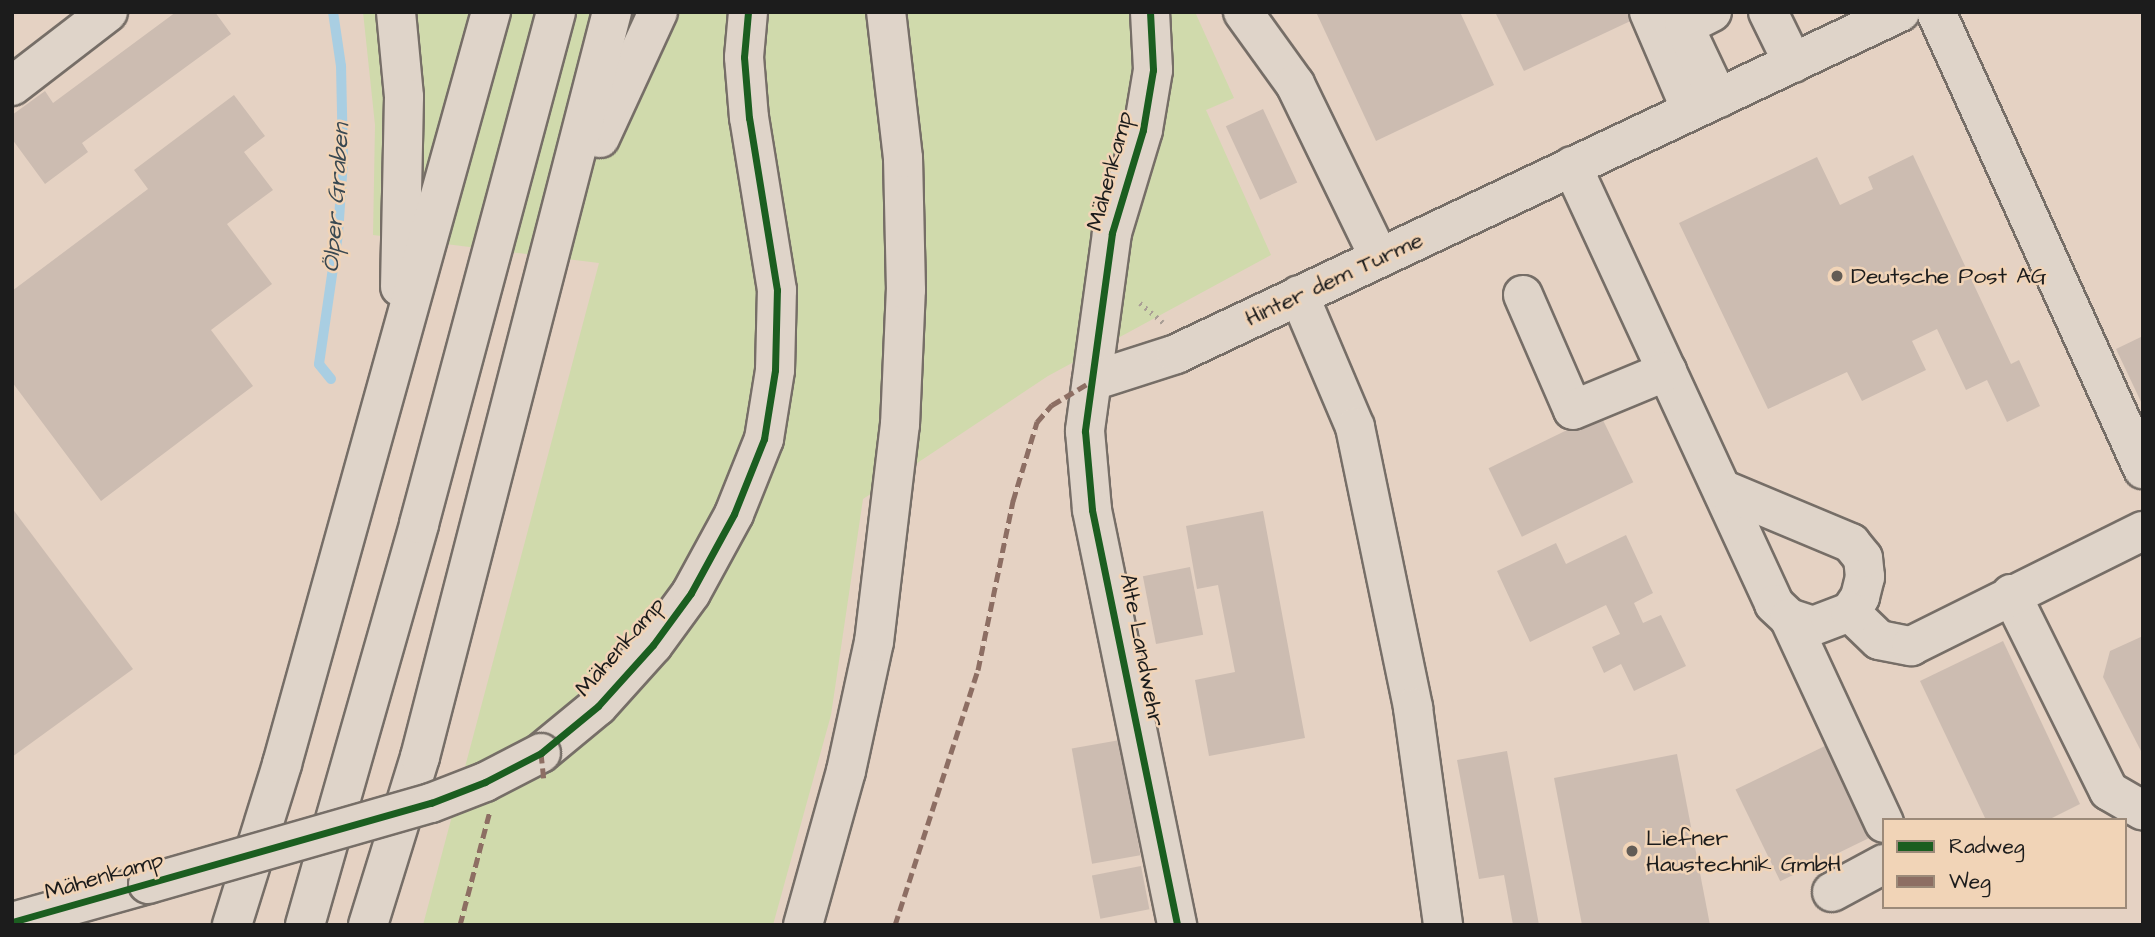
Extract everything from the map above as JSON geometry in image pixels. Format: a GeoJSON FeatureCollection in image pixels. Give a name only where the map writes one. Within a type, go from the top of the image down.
{"type":"FeatureCollection","features":[{"type":"Feature","properties":{"kind":"main road"},"geometry":{"type":"LineString","coordinates":[[12,86],[108,12]]}},
{"type":"Feature","properties":{"kind":"main road"},"geometry":{"type":"LineString","coordinates":[[396,12],[404,97],[398,341]]}},
{"type":"Feature","properties":{"kind":"main road"},"geometry":{"type":"LineString","coordinates":[[232,925],[282,764],[491,12]]}},
{"type":"Feature","properties":{"kind":"main road"},"geometry":{"type":"LineString","coordinates":[[305,925],[419,524],[555,12]]}},
{"type":"Feature","properties":{"kind":"main road"},"geometry":{"type":"LineString","coordinates":[[369,925],[420,757],[612,12]]}},
{"type":"Feature","properties":{"kind":"main road"},"geometry":{"type":"LineString","coordinates":[[550,256],[639,45],[658,12]]}},
{"type":"Feature","properties":{"kind":"main road","name":"Mähenkamp"},"geometry":{"type":"LineString","coordinates":[[12,922],[431,803],[485,782],[541,753],[598,706],[653,645],[691,593],[734,514],[764,439],[775,370],[777,290],[749,118],[744,57],[748,12]]}},
{"type":"Feature","properties":{"kind":"main road"},"geometry":{"type":"LineString","coordinates":[[803,925],[849,758],[874,642],[893,506],[906,277],[903,158],[886,12]]}},
{"type":"Feature","properties":{"kind":"main road","name":"Mähenkamp"},"geometry":{"type":"LineString","coordinates":[[1092,381],[1112,233],[1143,130],[1153,70],[1150,12]]}},
{"type":"Feature","properties":{"kind":"main road"},"geometry":{"type":"LineString","coordinates":[[1243,12],[1295,84],[1379,257]]}},
{"type":"Feature","properties":{"kind":"main road"},"geometry":{"type":"LineString","coordinates":[[1649,12],[1704,104]]}},
{"type":"Feature","properties":{"kind":"main road"},"geometry":{"type":"LineString","coordinates":[[1768,12],[1793,63]]}},
{"type":"Feature","properties":{"kind":"main road","name":"Hinter dem Turme"},"geometry":{"type":"LineString","coordinates":[[1092,381],[1176,354],[1900,12]]}},
{"type":"Feature","properties":{"kind":"main road"},"geometry":{"type":"LineString","coordinates":[[1936,12],[2143,469]]}},
{"type":"Feature","properties":{"kind":"main road"},"geometry":{"type":"LineString","coordinates":[[1691,17],[1704,104]]}},
{"type":"Feature","properties":{"kind":"main road"},"geometry":{"type":"LineString","coordinates":[[1572,166],[1774,604],[1789,618],[1882,819]]}},
{"type":"Feature","properties":{"kind":"main road"},"geometry":{"type":"LineString","coordinates":[[1299,295],[1355,427],[1413,708],[1443,925]]}},
{"type":"Feature","properties":{"kind":"main road"},"geometry":{"type":"LineString","coordinates":[[1523,295],[1573,410],[1667,371]]}},
{"type":"Feature","properties":{"kind":"main road","name":"Alte Landwehr"},"geometry":{"type":"LineString","coordinates":[[1092,381],[1085,431],[1093,510],[1177,925]]}},
{"type":"Feature","properties":{"kind":"main road"},"geometry":{"type":"LineString","coordinates":[[1722,489],[1851,543],[1863,558],[1865,576],[1860,597],[1850,612],[1813,626],[1789,618]]}},
{"type":"Feature","properties":{"kind":"main road"},"geometry":{"type":"LineString","coordinates":[[1850,612],[1878,640],[1911,646],[2011,594],[2143,531]]}},
{"type":"Feature","properties":{"kind":"main road"},"geometry":{"type":"LineString","coordinates":[[2011,594],[2109,790],[2143,811]]}},
{"type":"Feature","properties":{"kind":"main road"},"geometry":{"type":"LineString","coordinates":[[1832,892],[1882,864]]}},
{"type":"Feature","properties":{"kind":"path"},"geometry":{"type":"LineString","coordinates":[[1138,301],[1167,326]]}},
{"type":"Feature","properties":{"kind":"green space"},"geometry":{"type":"Polygon","coordinates":[[[363,12],[1195,12],[1234,98],[1206,110],[1271,255],[1048,376],[863,499],[831,715],[773,925],[423,925],[599,263],[373,235],[375,125],[363,12]]]}},
{"type":"Feature","properties":{"kind":"building"},"geometry":{"type":"Polygon","coordinates":[[[176,12],[215,12],[231,34],[82,143],[88,152],[45,184],[12,139],[12,115],[45,91],[53,103],[176,12]]]}},
{"type":"Feature","properties":{"kind":"building"},"geometry":{"type":"Polygon","coordinates":[[[1316,12],[1460,12],[1494,85],[1376,141],[1316,12]]]}},
{"type":"Feature","properties":{"kind":"building"},"geometry":{"type":"Polygon","coordinates":[[[1495,12],[1636,12],[1639,17],[1524,71],[1495,12]]]}},
{"type":"Feature","properties":{"kind":"building"},"geometry":{"type":"Polygon","coordinates":[[[234,95],[265,136],[244,152],[273,190],[227,224],[272,284],[211,330],[253,386],[101,501],[12,382],[12,291],[148,189],[134,170],[234,95]]]}},
{"type":"Feature","properties":{"kind":"building"},"geometry":{"type":"Polygon","coordinates":[[[1263,109],[1297,182],[1260,200],[1226,126],[1263,109]]]}},
{"type":"Feature","properties":{"kind":"building","name":"Deutsche Post AG"},"geometry":{"type":"Polygon","coordinates":[[[1913,155],[2011,364],[2019,360],[2040,406],[2007,422],[1987,380],[1966,390],[1937,329],[1912,341],[1926,370],[1862,401],[1847,372],[1768,409],[1679,223],[1817,157],[1840,205],[1873,189],[1868,177],[1913,155]]]}},
{"type":"Feature","properties":{"kind":"building"},"geometry":{"type":"Polygon","coordinates":[[[2143,336],[2143,406],[2116,349],[2143,336]]]}},
{"type":"Feature","properties":{"kind":"building"},"geometry":{"type":"Polygon","coordinates":[[[1600,414],[1633,482],[1522,537],[1489,468],[1600,414]]]}},
{"type":"Feature","properties":{"kind":"building"},"geometry":{"type":"Polygon","coordinates":[[[12,508],[133,669],[12,757],[12,508]]]}},
{"type":"Feature","properties":{"kind":"building"},"geometry":{"type":"Polygon","coordinates":[[[1263,511],[1305,738],[1209,756],[1195,680],[1235,672],[1218,585],[1197,589],[1186,526],[1263,511]]]}},
{"type":"Feature","properties":{"kind":"building"},"geometry":{"type":"Polygon","coordinates":[[[1626,535],[1653,593],[1634,603],[1643,623],[1661,615],[1686,666],[1634,691],[1621,664],[1604,673],[1592,647],[1620,634],[1606,605],[1530,642],[1497,571],[1556,543],[1566,564],[1626,535]]]}},
{"type":"Feature","properties":{"kind":"building"},"geometry":{"type":"Polygon","coordinates":[[[1190,567],[1203,635],[1156,644],[1143,576],[1190,567]]]}},
{"type":"Feature","properties":{"kind":"building"},"geometry":{"type":"Polygon","coordinates":[[[2143,636],[2143,755],[2103,677],[2110,651],[2143,636]]]}},
{"type":"Feature","properties":{"kind":"building"},"geometry":{"type":"Polygon","coordinates":[[[2003,641],[2080,804],[2052,818],[1985,818],[1920,681],[2003,641]]]}},
{"type":"Feature","properties":{"kind":"building"},"geometry":{"type":"Polygon","coordinates":[[[1120,740],[1140,855],[1092,864],[1072,749],[1120,740]]]}},
{"type":"Feature","properties":{"kind":"building"},"geometry":{"type":"Polygon","coordinates":[[[1829,744],[1874,836],[1780,881],[1736,790],[1829,744]]]}},
{"type":"Feature","properties":{"kind":"building"},"geometry":{"type":"Polygon","coordinates":[[[1507,751],[1539,925],[1513,925],[1504,875],[1479,879],[1457,760],[1507,751]]]}},
{"type":"Feature","properties":{"kind":"building","name":"Liefner Haustechnik GmbH"},"geometry":{"type":"Polygon","coordinates":[[[1677,754],[1710,925],[1582,925],[1554,778],[1677,754]]]}},
{"type":"Feature","properties":{"kind":"building"},"geometry":{"type":"Polygon","coordinates":[[[1141,866],[1149,909],[1100,919],[1092,876],[1141,866]]]}},
{"type":"Feature","properties":{"kind":"waterway","name":"Ölper Graben"},"geometry":{"type":"LineString","coordinates":[[331,379],[319,364],[338,234],[343,160],[341,66],[333,12]]}},
{"type":"Feature","properties":{"kind":"marked path"},"geometry":{"type":"LineString","coordinates":[[895,925],[978,670],[1013,501],[1037,422],[1052,405],[1092,381]]}},
{"type":"Feature","properties":{"kind":"marked path"},"geometry":{"type":"LineString","coordinates":[[541,753],[544,782]]}},
{"type":"Feature","properties":{"kind":"marked path"},"geometry":{"type":"LineString","coordinates":[[460,925],[490,811]]}},
{"type":"Feature","properties":{"kind":"cycle path"},"geometry":{"type":"LineString","coordinates":[[12,922],[431,803],[485,782],[541,753],[598,706],[653,645],[691,593],[734,514],[764,439],[775,370],[777,290],[749,118],[744,57],[748,12]]}},
{"type":"Feature","properties":{"kind":"cycle path"},"geometry":{"type":"LineString","coordinates":[[1150,12],[1153,70],[1143,130],[1112,233],[1085,431],[1092,510],[1177,925]]}},
{"type":"Feature","properties":{"kind":"place","name":"Deutsche Post AG"},"geometry":{"type":"Point","coordinates":[1837,276]}},
{"type":"Feature","properties":{"kind":"place","name":"Liefner Haustechnik GmbH"},"geometry":{"type":"Point","coordinates":[1632,851]}}]}
